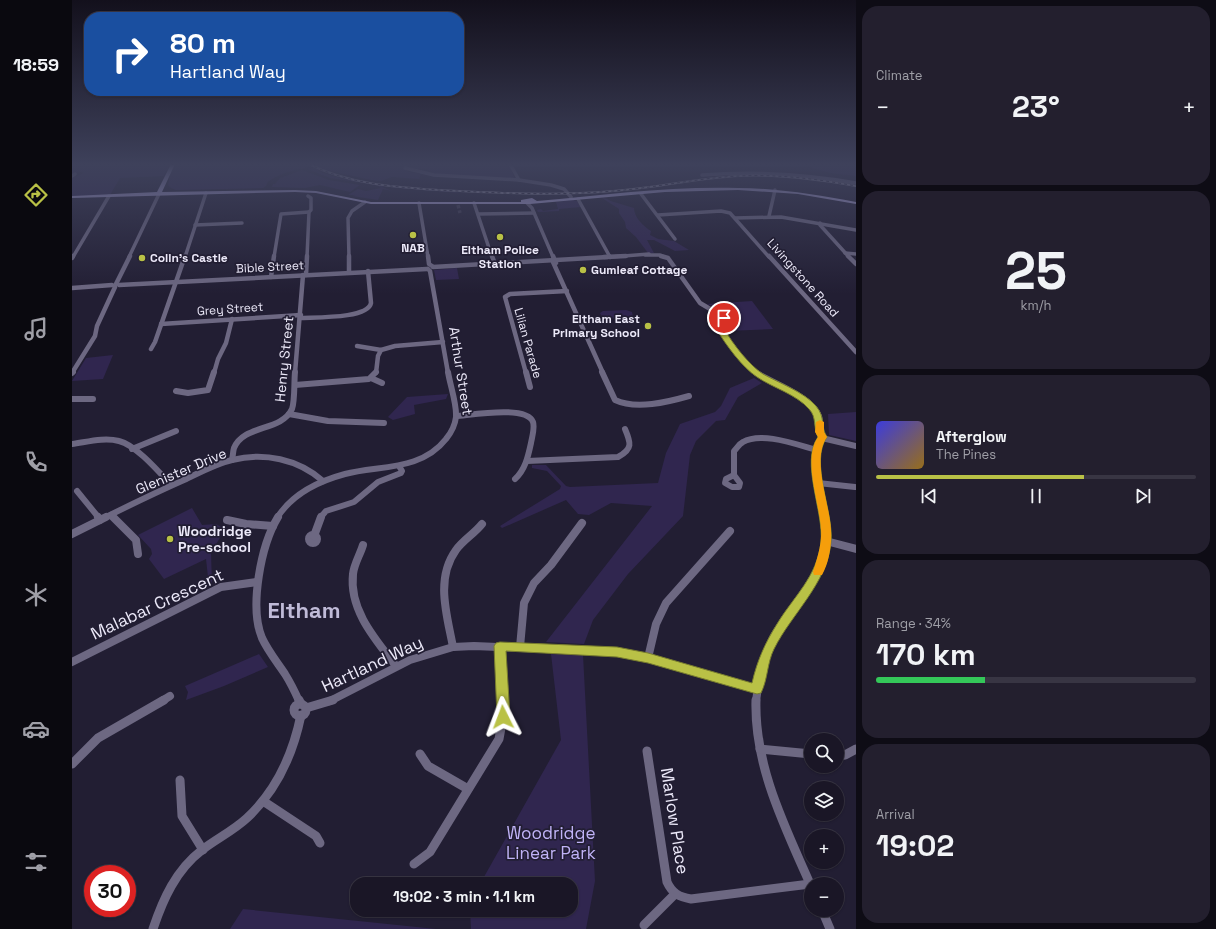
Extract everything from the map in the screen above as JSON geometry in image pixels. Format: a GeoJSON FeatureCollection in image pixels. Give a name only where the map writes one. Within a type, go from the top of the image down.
{"type":"FeatureCollection","features":[{"type":"Feature","properties":{"kind":"street"},"geometry":{"type":"LineString","coordinates":[[72,258],[102,207]]}},
{"type":"Feature","properties":{"kind":"street"},"geometry":{"type":"LineString","coordinates":[[72,372],[95,336],[97,326],[115,285],[153,207]]}},
{"type":"Feature","properties":{"kind":"street"},"geometry":{"type":"LineString","coordinates":[[151,349],[177,282],[201,207]]}},
{"type":"Feature","properties":{"kind":"street","name":"Henry Street"},"geometry":{"type":"LineString","coordinates":[[232,460],[232,450],[240,440],[255,430],[276,423],[289,414],[292,408],[310,207]]}},
{"type":"Feature","properties":{"kind":"street"},"geometry":{"type":"LineString","coordinates":[[349,272],[348,218],[352,211],[357,207]]}},
{"type":"Feature","properties":{"kind":"street","name":"Arthur Street"},"geometry":{"type":"LineString","coordinates":[[152,929],[168,888],[189,862],[203,850],[228,834],[263,801],[286,764],[294,746],[300,710],[289,683],[263,643],[255,608],[257,582],[278,517],[302,492],[323,481],[355,471],[399,466],[425,456],[441,445],[451,434],[456,416],[418,207]]}},
{"type":"Feature","properties":{"kind":"street"},"geometry":{"type":"LineString","coordinates":[[476,207],[494,264]]}},
{"type":"Feature","properties":{"kind":"street"},"geometry":{"type":"LineString","coordinates":[[533,207],[534,213],[554,260],[553,262],[557,267],[615,400],[620,404],[667,402],[689,396]]}},
{"type":"Feature","properties":{"kind":"street"},"geometry":{"type":"LineString","coordinates":[[580,207],[609,257]]}},
{"type":"Feature","properties":{"kind":"street"},"geometry":{"type":"LineString","coordinates":[[652,207],[675,238]]}},
{"type":"Feature","properties":{"kind":"street"},"geometry":{"type":"LineString","coordinates":[[769,216],[771,207]]}},
{"type":"Feature","properties":{"kind":"street"},"geometry":{"type":"LineString","coordinates":[[658,215],[723,211],[730,213],[735,218],[769,216],[820,222],[856,230]]}},
{"type":"Feature","properties":{"kind":"street"},"geometry":{"type":"LineString","coordinates":[[271,277],[280,214],[286,212],[309,212]]}},
{"type":"Feature","properties":{"kind":"street"},"geometry":{"type":"LineString","coordinates":[[478,214],[534,213]]}},
{"type":"Feature","properties":{"kind":"street","name":"Livingstone Road"},"geometry":{"type":"LineString","coordinates":[[735,218],[856,352]]}},
{"type":"Feature","properties":{"kind":"street"},"geometry":{"type":"LineString","coordinates":[[820,222],[820,226],[856,264]]}},
{"type":"Feature","properties":{"kind":"street"},"geometry":{"type":"LineString","coordinates":[[195,225],[242,223]]}},
{"type":"Feature","properties":{"kind":"street"},"geometry":{"type":"LineString","coordinates":[[845,253],[856,254]]}},
{"type":"Feature","properties":{"kind":"street","name":"Bible Street"},"geometry":{"type":"LineString","coordinates":[[72,288],[662,255],[667,257],[674,264],[700,303],[706,308],[722,316],[724,319],[721,328],[723,334],[733,348],[752,369],[763,377],[803,399],[813,407],[819,417],[822,438]]}},
{"type":"Feature","properties":{"kind":"street","name":"Grey Street"},"geometry":{"type":"LineString","coordinates":[[161,324],[232,319],[351,315],[366,310],[370,304],[368,271]]}},
{"type":"Feature","properties":{"kind":"street","name":"Lilian Parade"},"geometry":{"type":"LineString","coordinates":[[530,387],[505,297],[510,294],[567,291]]}},
{"type":"Feature","properties":{"kind":"street"},"geometry":{"type":"LineString","coordinates":[[176,391],[182,393],[208,390],[218,359],[226,343],[232,319]]}},
{"type":"Feature","properties":{"kind":"street"},"geometry":{"type":"LineString","coordinates":[[357,346],[381,350],[395,346],[443,342]]}},
{"type":"Feature","properties":{"kind":"street"},"geometry":{"type":"LineString","coordinates":[[371,378],[376,374],[378,356],[381,350]]}},
{"type":"Feature","properties":{"kind":"street"},"geometry":{"type":"LineString","coordinates":[[295,385],[371,378],[382,383]]}},
{"type":"Feature","properties":{"kind":"street"},"geometry":{"type":"LineString","coordinates":[[72,399],[93,399]]}},
{"type":"Feature","properties":{"kind":"street"},"geometry":{"type":"LineString","coordinates":[[456,416],[514,412],[528,416],[533,420],[534,425],[527,461],[523,471],[515,479]]}},
{"type":"Feature","properties":{"kind":"street"},"geometry":{"type":"LineString","coordinates":[[289,414],[328,421],[384,423]]}},
{"type":"Feature","properties":{"kind":"street"},"geometry":{"type":"LineString","coordinates":[[527,461],[618,457],[624,454],[630,446],[630,441],[625,429]]}},
{"type":"Feature","properties":{"kind":"street"},"geometry":{"type":"LineString","coordinates":[[132,449],[176,431]]}},
{"type":"Feature","properties":{"kind":"street"},"geometry":{"type":"LineString","coordinates":[[808,877],[772,794],[760,749],[756,718],[757,689],[768,649],[781,626],[816,576],[823,557],[826,541],[826,523],[816,474],[818,443],[822,438],[856,446]]}},
{"type":"Feature","properties":{"kind":"street"},"geometry":{"type":"LineString","coordinates":[[734,475],[734,451],[742,443],[747,441],[771,439],[817,450]]}},
{"type":"Feature","properties":{"kind":"street"},"geometry":{"type":"LineString","coordinates":[[72,444],[91,441],[120,441],[132,449],[171,485]]}},
{"type":"Feature","properties":{"kind":"street","name":"Glenister Drive"},"geometry":{"type":"LineString","coordinates":[[72,534],[171,485],[232,460],[254,458],[284,459],[307,468],[323,481]]}},
{"type":"Feature","properties":{"kind":"street"},"geometry":{"type":"LineString","coordinates":[[314,536],[319,520],[326,511],[354,502],[378,482],[401,473],[402,471],[399,466]]}},
{"type":"Feature","properties":{"kind":"street"},"geometry":{"type":"LineString","coordinates":[[818,483],[855,487]]}},
{"type":"Feature","properties":{"kind":"street"},"geometry":{"type":"LineString","coordinates":[[77,491],[100,520]]}},
{"type":"Feature","properties":{"kind":"street"},"geometry":{"type":"LineString","coordinates":[[111,515],[136,540],[138,554]]}},
{"type":"Feature","properties":{"kind":"street"},"geometry":{"type":"LineString","coordinates":[[227,520],[246,524],[274,526]]}},
{"type":"Feature","properties":{"kind":"street"},"geometry":{"type":"LineString","coordinates":[[520,647],[524,604],[534,583],[551,565],[582,523]]}},
{"type":"Feature","properties":{"kind":"street"},"geometry":{"type":"LineString","coordinates":[[453,648],[443,593],[443,581],[446,570],[456,551],[482,524]]}},
{"type":"Feature","properties":{"kind":"street"},"geometry":{"type":"LineString","coordinates":[[648,658],[656,624],[663,608],[730,531]]}},
{"type":"Feature","properties":{"kind":"street"},"geometry":{"type":"LineString","coordinates":[[826,541],[856,549]]}},
{"type":"Feature","properties":{"kind":"street"},"geometry":{"type":"LineString","coordinates":[[363,545],[353,575],[354,598],[360,616],[370,632],[396,666]]}},
{"type":"Feature","properties":{"kind":"street","name":"Malabar Crescent"},"geometry":{"type":"LineString","coordinates":[[72,662],[221,587],[257,582]]}},
{"type":"Feature","properties":{"kind":"street"},"geometry":{"type":"LineString","coordinates":[[414,864],[430,852],[499,739],[503,717],[500,646]]}},
{"type":"Feature","properties":{"kind":"street","name":"Hartland Way"},"geometry":{"type":"LineString","coordinates":[[300,710],[335,699],[396,666],[425,654],[453,648],[500,646],[617,652],[648,658],[757,689]]}},
{"type":"Feature","properties":{"kind":"street"},"geometry":{"type":"LineString","coordinates":[[72,764],[98,738],[170,696]]}},
{"type":"Feature","properties":{"kind":"street"},"geometry":{"type":"LineString","coordinates":[[760,749],[804,753]]}},
{"type":"Feature","properties":{"kind":"street"},"geometry":{"type":"LineString","coordinates":[[844,755],[856,749]]}},
{"type":"Feature","properties":{"kind":"street","name":"Marlow Place"},"geometry":{"type":"LineString","coordinates":[[647,751],[667,882],[675,894],[691,899],[804,886]]}},
{"type":"Feature","properties":{"kind":"street"},"geometry":{"type":"LineString","coordinates":[[420,754],[428,766],[468,789]]}},
{"type":"Feature","properties":{"kind":"street"},"geometry":{"type":"LineString","coordinates":[[180,780],[182,816],[203,850]]}},
{"type":"Feature","properties":{"kind":"street"},"geometry":{"type":"LineString","coordinates":[[263,801],[316,836],[320,844]]}},
{"type":"Feature","properties":{"kind":"street","name":"Marlow Place"},"geometry":{"type":"LineString","coordinates":[[644,925],[675,894]]}},
{"type":"Feature","properties":{"kind":"street"},"geometry":{"type":"LineString","coordinates":[[825,917],[830,929]]}},
{"type":"Feature","properties":{"kind":"green space"},"geometry":{"type":"Polygon","coordinates":[[[558,207],[577,207],[559,209],[559,211],[538,212],[537,210],[541,209],[543,211],[558,209],[558,207]]]}},
{"type":"Feature","properties":{"kind":"green space"},"geometry":{"type":"Polygon","coordinates":[[[616,207],[634,208],[634,211],[640,221],[651,231],[650,235],[658,239],[674,241],[689,250],[675,251],[654,240],[647,240],[654,253],[648,253],[636,237],[626,228],[625,222],[619,213],[619,209],[616,207]]]}},
{"type":"Feature","properties":{"kind":"green space"},"geometry":{"type":"Polygon","coordinates":[[[457,268],[459,279],[436,280],[434,270],[457,268]]]}},
{"type":"Feature","properties":{"kind":"green space"},"geometry":{"type":"Polygon","coordinates":[[[752,301],[773,329],[726,331],[733,323],[725,311],[707,304],[752,301]]]}},
{"type":"Feature","properties":{"kind":"green space"},"geometry":{"type":"Polygon","coordinates":[[[626,310],[632,312],[633,317],[607,319],[602,317],[600,313],[603,311],[626,310]]]}},
{"type":"Feature","properties":{"kind":"green space"},"geometry":{"type":"Polygon","coordinates":[[[113,355],[103,379],[72,381],[86,358],[113,355]]]}},
{"type":"Feature","properties":{"kind":"green space"},"geometry":{"type":"Polygon","coordinates":[[[754,378],[762,383],[738,397],[725,420],[716,421],[696,441],[690,455],[683,516],[628,574],[593,620],[584,644],[546,642],[652,506],[611,503],[589,515],[578,514],[566,500],[502,528],[500,526],[560,489],[561,486],[547,471],[532,468],[532,465],[546,465],[566,486],[570,487],[658,483],[666,453],[680,424],[715,412],[721,406],[730,388],[754,378]]]}},
{"type":"Feature","properties":{"kind":"green space"},"geometry":{"type":"Polygon","coordinates":[[[448,394],[446,399],[414,405],[415,414],[393,420],[388,417],[407,397],[448,394]]]}},
{"type":"Feature","properties":{"kind":"green space"},"geometry":{"type":"Polygon","coordinates":[[[856,412],[856,441],[829,435],[828,414],[856,412]]]}},
{"type":"Feature","properties":{"kind":"green space"},"geometry":{"type":"Polygon","coordinates":[[[192,508],[202,525],[216,524],[221,527],[227,527],[211,552],[212,585],[209,586],[206,559],[164,579],[149,559],[152,554],[151,549],[138,535],[192,508]]]}},
{"type":"Feature","properties":{"kind":"green space"},"geometry":{"type":"Polygon","coordinates":[[[259,654],[268,667],[186,700],[188,692],[185,686],[259,654]]]}},
{"type":"Feature","properties":{"kind":"green space","name":"Woodridge Linear Park"},"geometry":{"type":"Polygon","coordinates":[[[551,654],[583,655],[595,881],[586,929],[471,929],[470,917],[578,917],[578,877],[484,877],[561,740],[551,654]]]}},
{"type":"Feature","properties":{"kind":"green space"},"geometry":{"type":"Polygon","coordinates":[[[243,909],[436,929],[230,929],[243,909]]]}},
{"type":"Feature","properties":{"kind":"tunnel"},"geometry":{"type":"LineString","coordinates":[[459,207],[460,213]]}},
{"type":"Feature","properties":{"kind":"slow traffic"},"geometry":{"type":"LineString","coordinates":[[818,572],[825,550],[827,532],[816,474],[818,443],[822,439],[820,422]]}},
{"type":"Feature","properties":{"kind":"place","name":"NAB"},"geometry":{"type":"Point","coordinates":[413,235]}},
{"type":"Feature","properties":{"kind":"place","name":"Eltham Police Station"},"geometry":{"type":"Point","coordinates":[500,237]}},
{"type":"Feature","properties":{"kind":"place","name":"Colin's Castle"},"geometry":{"type":"Point","coordinates":[142,258]}},
{"type":"Feature","properties":{"kind":"place","name":"Gumleaf Cottage"},"geometry":{"type":"Point","coordinates":[583,270]}},
{"type":"Feature","properties":{"kind":"place","name":"Eltham East Primary School"},"geometry":{"type":"Point","coordinates":[648,326]}},
{"type":"Feature","properties":{"kind":"place","name":"Woodridge Pre-school"},"geometry":{"type":"Point","coordinates":[170,539]}},
{"type":"Feature","properties":{"kind":"district","name":"Eltham"},"geometry":{"type":"Point","coordinates":[304,610]}},
{"type":"Feature","properties":{"kind":"route"},"geometry":{"type":"LineString","coordinates":[[503,717],[500,646],[617,652],[648,658],[757,689],[768,649],[781,626],[816,576],[825,550],[827,532],[826,523],[816,474],[818,443],[822,437],[820,432],[819,417],[813,407],[803,399],[755,372],[730,345],[721,330],[724,318]]}}]}
